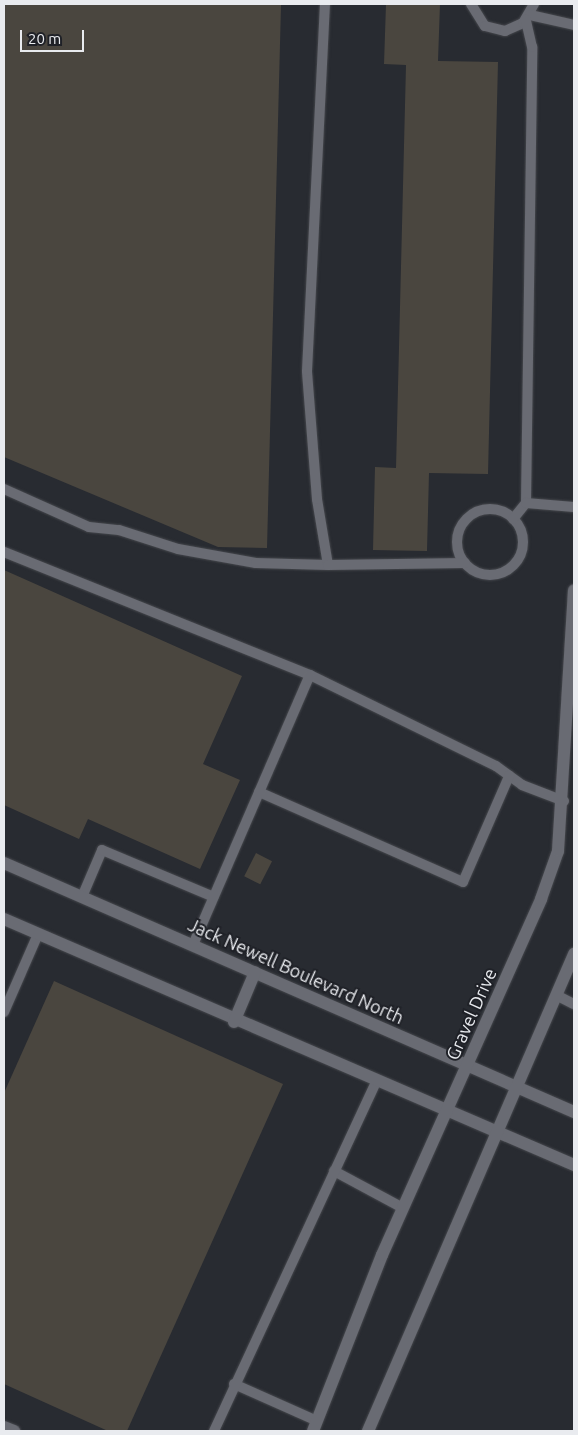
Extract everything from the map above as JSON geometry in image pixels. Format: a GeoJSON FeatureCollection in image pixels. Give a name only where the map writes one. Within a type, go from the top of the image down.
{"type":"FeatureCollection","features":[{"type":"Feature","properties":{"kind":"street","name":"Gravel Drive"},"geometry":{"type":"LineString","coordinates":[[315,1426],[403,1208],[541,900],[558,851],[564,801],[574,590]]}},
{"type":"Feature","properties":{"kind":"street","name":"Jack Newell Boulevard North"},"geometry":{"type":"LineString","coordinates":[[4,863],[574,1112]]}},
{"type":"Feature","properties":{"kind":"street"},"geometry":{"type":"LineString","coordinates":[[4,919],[234,1022],[574,1165]]}},
{"type":"Feature","properties":{"kind":"street"},"geometry":{"type":"LineString","coordinates":[[368,1431],[494,1132],[558,996],[574,954]]}},
{"type":"Feature","properties":{"kind":"street"},"geometry":{"type":"LineString","coordinates":[[234,1022],[255,972]]}},
{"type":"Feature","properties":{"kind":"street"},"geometry":{"type":"LineString","coordinates":[[4,1427],[14,1431]]}},
{"type":"Feature","properties":{"kind":"lane"},"geometry":{"type":"LineString","coordinates":[[325,4],[307,371],[317,498],[328,565]]}},
{"type":"Feature","properties":{"kind":"lane"},"geometry":{"type":"LineString","coordinates":[[471,4],[477,19],[494,30],[515,28],[528,18],[534,4]]}},
{"type":"Feature","properties":{"kind":"lane"},"geometry":{"type":"LineString","coordinates":[[528,18],[574,25]]}},
{"type":"Feature","properties":{"kind":"lane"},"geometry":{"type":"LineString","coordinates":[[513,519],[526,504],[532,46],[528,18]]}},
{"type":"Feature","properties":{"kind":"lane"},"geometry":{"type":"LineString","coordinates":[[4,489],[89,527],[119,530],[178,549],[256,563],[328,565],[465,563],[493,575],[512,566],[522,538],[513,519],[493,509],[468,519],[457,543],[465,563]]}},
{"type":"Feature","properties":{"kind":"lane"},"geometry":{"type":"LineString","coordinates":[[526,504],[574,507]]}},
{"type":"Feature","properties":{"kind":"lane"},"geometry":{"type":"LineString","coordinates":[[4,552],[310,675],[509,776],[564,801]]}},
{"type":"Feature","properties":{"kind":"lane"},"geometry":{"type":"LineString","coordinates":[[193,945],[310,675]]}},
{"type":"Feature","properties":{"kind":"lane"},"geometry":{"type":"LineString","coordinates":[[259,792],[463,882],[509,776]]}},
{"type":"Feature","properties":{"kind":"lane"},"geometry":{"type":"LineString","coordinates":[[82,897],[102,850],[214,897]]}},
{"type":"Feature","properties":{"kind":"lane"},"geometry":{"type":"LineString","coordinates":[[4,1012],[38,934]]}},
{"type":"Feature","properties":{"kind":"lane"},"geometry":{"type":"LineString","coordinates":[[558,996],[574,1004]]}},
{"type":"Feature","properties":{"kind":"lane"},"geometry":{"type":"LineString","coordinates":[[214,1431],[234,1384],[376,1082]]}},
{"type":"Feature","properties":{"kind":"lane"},"geometry":{"type":"LineString","coordinates":[[334,1171],[403,1208]]}},
{"type":"Feature","properties":{"kind":"lane"},"geometry":{"type":"LineString","coordinates":[[234,1384],[315,1426]]}},
{"type":"Feature","properties":{"kind":"building"},"geometry":{"type":"Polygon","coordinates":[[[4,4],[281,5],[267,548],[218,547],[4,457],[4,4]]]}},
{"type":"Feature","properties":{"kind":"building"},"geometry":{"type":"Polygon","coordinates":[[[386,4],[440,4],[438,61],[498,62],[488,474],[429,473],[427,551],[373,550],[375,467],[396,468],[406,65],[384,64],[386,4]]]}},
{"type":"Feature","properties":{"kind":"building"},"geometry":{"type":"Polygon","coordinates":[[[4,570],[242,676],[203,764],[240,780],[200,869],[88,819],[79,839],[4,805],[4,570]]]}},
{"type":"Feature","properties":{"kind":"building"},"geometry":{"type":"Polygon","coordinates":[[[256,853],[272,861],[260,884],[244,876],[256,853]]]}},
{"type":"Feature","properties":{"kind":"building"},"geometry":{"type":"Polygon","coordinates":[[[54,981],[283,1084],[127,1431],[108,1431],[4,1384],[4,1093],[54,981]]]}}]}
